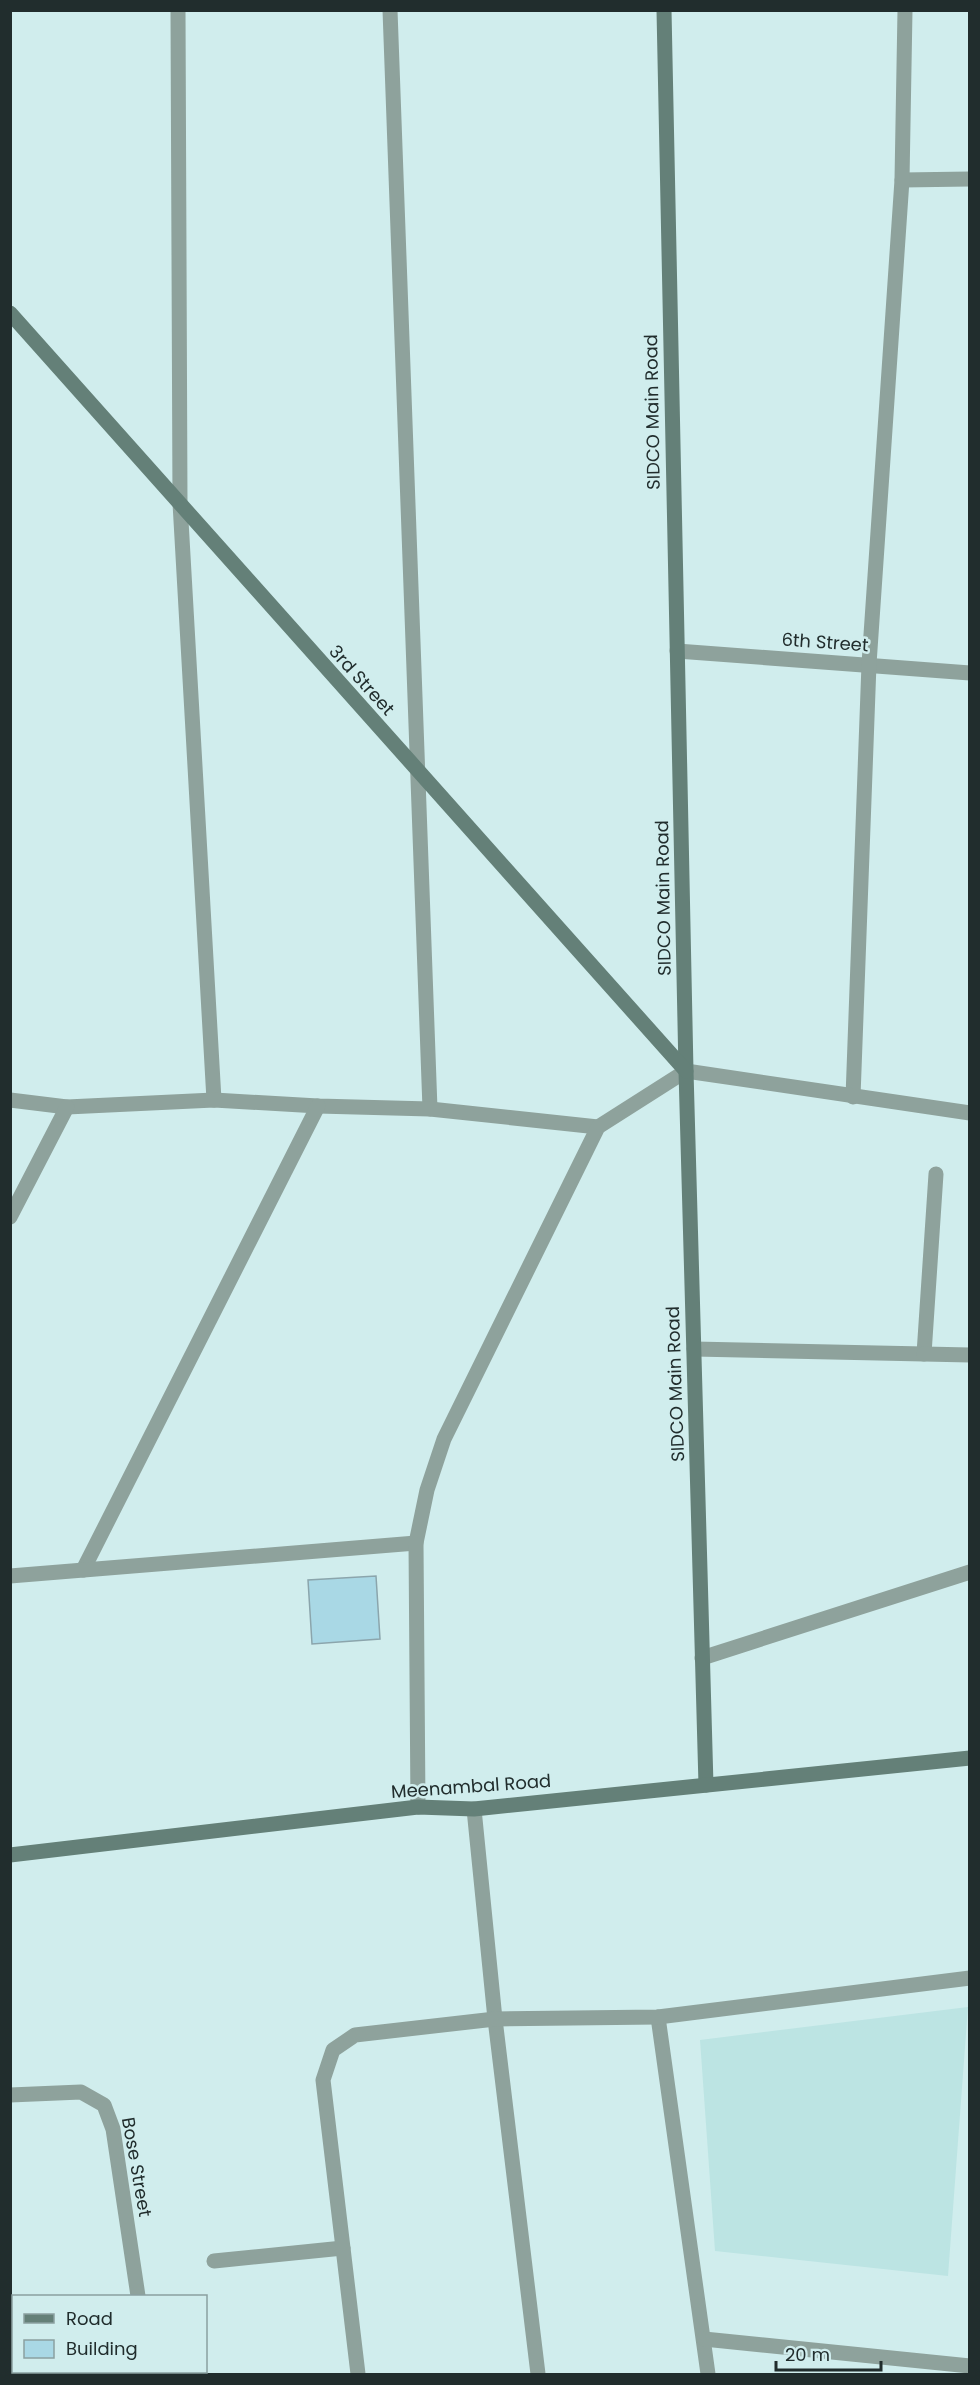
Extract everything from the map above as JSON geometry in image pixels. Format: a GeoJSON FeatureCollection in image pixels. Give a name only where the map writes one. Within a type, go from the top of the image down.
{"type":"FeatureCollection","features":[{"type":"Feature","properties":{"kind":"main road","name":"SIDCO Main Road"},"geometry":{"type":"LineString","coordinates":[[664,10],[686,1071],[706,1785]]}},
{"type":"Feature","properties":{"kind":"main road","name":"3rd Street"},"geometry":{"type":"LineString","coordinates":[[10,313],[686,1071]]}},
{"type":"Feature","properties":{"kind":"main road","name":"Meenambal Road"},"geometry":{"type":"LineString","coordinates":[[10,1856],[417,1807],[474,1809],[969,1758]]}},
{"type":"Feature","properties":{"kind":"street"},"geometry":{"type":"LineString","coordinates":[[178,10],[180,503],[214,1100]]}},
{"type":"Feature","properties":{"kind":"street"},"geometry":{"type":"LineString","coordinates":[[390,10],[430,1109]]}},
{"type":"Feature","properties":{"kind":"street"},"geometry":{"type":"LineString","coordinates":[[853,1097],[869,664],[902,180],[905,10]]}},
{"type":"Feature","properties":{"kind":"street"},"geometry":{"type":"LineString","coordinates":[[902,180],[969,179]]}},
{"type":"Feature","properties":{"kind":"street","name":"6th Street"},"geometry":{"type":"LineString","coordinates":[[677,651],[969,673]]}},
{"type":"Feature","properties":{"kind":"street"},"geometry":{"type":"LineString","coordinates":[[417,1807],[416,1543],[427,1490],[444,1440],[598,1127],[686,1071],[969,1113]]}},
{"type":"Feature","properties":{"kind":"street"},"geometry":{"type":"LineString","coordinates":[[10,1100],[67,1107],[214,1100],[430,1109],[598,1127]]}},
{"type":"Feature","properties":{"kind":"street"},"geometry":{"type":"LineString","coordinates":[[83,1570],[318,1106]]}},
{"type":"Feature","properties":{"kind":"street"},"geometry":{"type":"LineString","coordinates":[[10,1218],[67,1107]]}},
{"type":"Feature","properties":{"kind":"street"},"geometry":{"type":"LineString","coordinates":[[924,1354],[936,1174]]}},
{"type":"Feature","properties":{"kind":"street"},"geometry":{"type":"LineString","coordinates":[[694,1349],[969,1354]]}},
{"type":"Feature","properties":{"kind":"street"},"geometry":{"type":"LineString","coordinates":[[10,1576],[416,1543]]}},
{"type":"Feature","properties":{"kind":"street"},"geometry":{"type":"LineString","coordinates":[[702,1659],[969,1572]]}},
{"type":"Feature","properties":{"kind":"street"},"geometry":{"type":"LineString","coordinates":[[474,1809],[495,2019],[538,2374]]}},
{"type":"Feature","properties":{"kind":"street"},"geometry":{"type":"LineString","coordinates":[[358,2374],[323,2080],[333,2050],[355,2035],[495,2019],[658,2017],[969,1978]]}},
{"type":"Feature","properties":{"kind":"street"},"geometry":{"type":"LineString","coordinates":[[658,2017],[708,2374]]}},
{"type":"Feature","properties":{"kind":"street","name":"Bose Street"},"geometry":{"type":"LineString","coordinates":[[10,2095],[81,2092],[104,2105],[113,2129],[138,2295]]}},
{"type":"Feature","properties":{"kind":"street"},"geometry":{"type":"LineString","coordinates":[[214,2261],[343,2248]]}},
{"type":"Feature","properties":{"kind":"street"},"geometry":{"type":"LineString","coordinates":[[704,2339],[969,2366]]}},
{"type":"Feature","properties":{"kind":"shaded area"},"geometry":{"type":"Polygon","coordinates":[[[968,2007],[948,2276],[715,2251],[700,2040],[968,2007]]]}},
{"type":"Feature","properties":{"kind":"building"},"geometry":{"type":"Polygon","coordinates":[[[376,1576],[380,1639],[312,1644],[308,1580],[376,1576]]]}}]}
